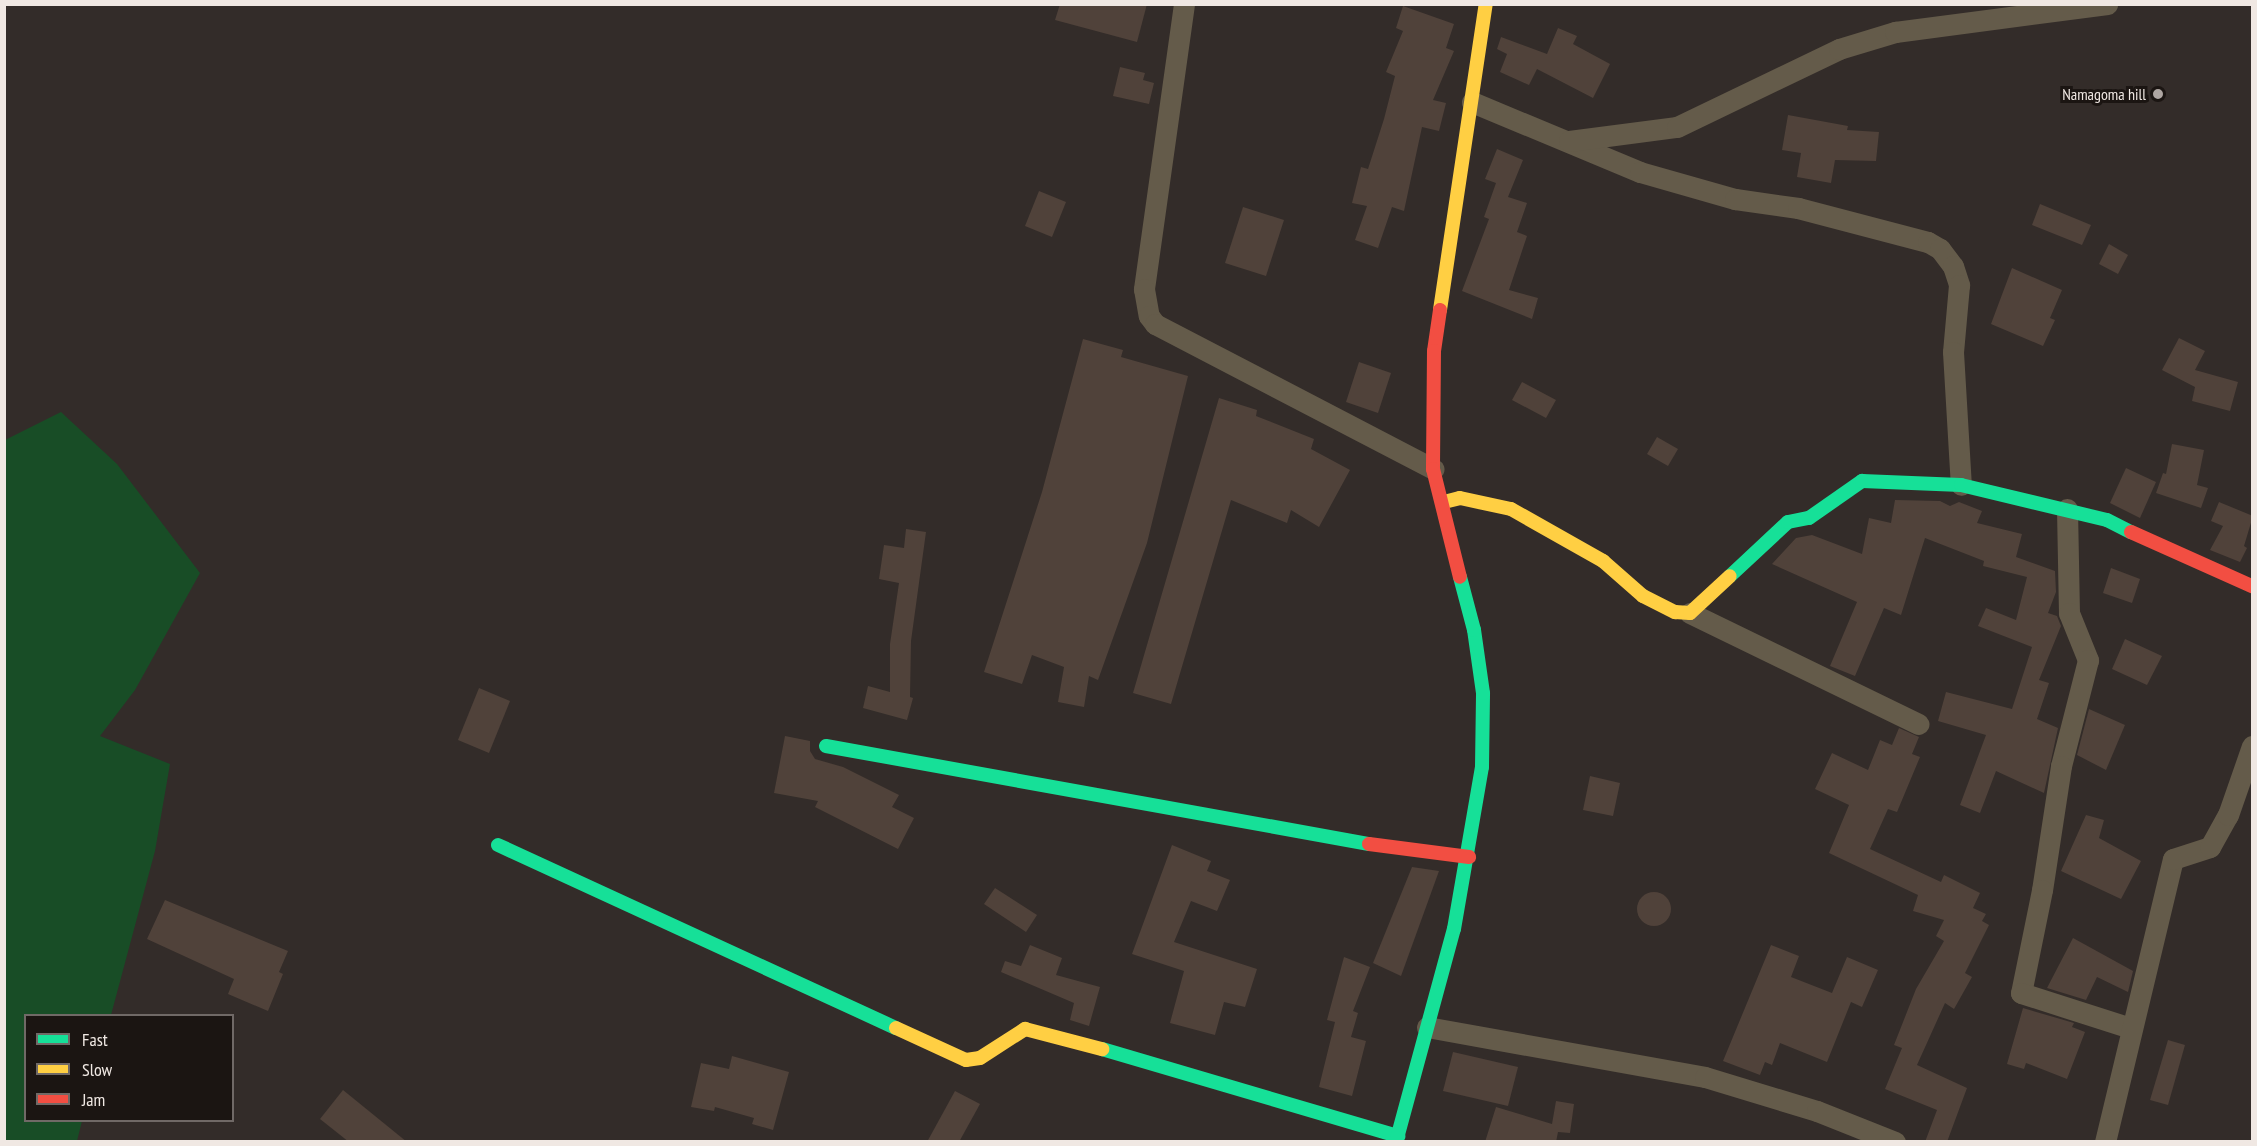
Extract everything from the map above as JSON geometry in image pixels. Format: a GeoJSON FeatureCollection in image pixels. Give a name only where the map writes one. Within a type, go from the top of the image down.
{"type":"FeatureCollection","features":[{"type":"Feature","properties":{"kind":"street"},"geometry":{"type":"LineString","coordinates":[[1184,4],[1144,289],[1149,316],[1155,324],[1433,469]]}},
{"type":"Feature","properties":{"kind":"street"},"geometry":{"type":"LineString","coordinates":[[498,845],[966,1060],[980,1058],[1025,1029],[1046,1032],[1397,1138],[1469,857],[1482,767],[1483,693],[1474,630],[1444,502],[1433,469],[1434,351],[1486,4]]}},
{"type":"Feature","properties":{"kind":"street"},"geometry":{"type":"LineString","coordinates":[[1568,141],[1677,128],[1839,49],[1895,32],[2107,4]]}},
{"type":"Feature","properties":{"kind":"street"},"geometry":{"type":"LineString","coordinates":[[1472,102],[1641,172],[1735,199],[1798,208],[1928,242],[1940,249],[1953,266],[1959,285],[1953,352],[1961,485]]}},
{"type":"Feature","properties":{"kind":"street"},"geometry":{"type":"LineString","coordinates":[[1690,613],[1788,522],[1809,518],[1862,481],[1961,485],[2067,509],[2107,520],[2171,554],[2253,586]]}},
{"type":"Feature","properties":{"kind":"street"},"geometry":{"type":"LineString","coordinates":[[1444,502],[1460,498],[1510,509],[1603,561],[1643,596],[1675,612],[1690,613],[1919,724]]}},
{"type":"Feature","properties":{"kind":"street"},"geometry":{"type":"LineString","coordinates":[[2067,509],[2069,613],[2088,660],[2061,766],[2021,993],[2131,1028]]}},
{"type":"Feature","properties":{"kind":"street"},"geometry":{"type":"LineString","coordinates":[[826,746],[1388,847],[1469,857]]}},
{"type":"Feature","properties":{"kind":"street"},"geometry":{"type":"LineString","coordinates":[[2105,1142],[2173,859],[2210,847],[2228,815],[2253,746]]}},
{"type":"Feature","properties":{"kind":"street"},"geometry":{"type":"LineString","coordinates":[[1427,1027],[1705,1077],[1817,1111],[1895,1142]]}},
{"type":"Feature","properties":{"kind":"green space"},"geometry":{"type":"Polygon","coordinates":[[[61,412],[117,464],[200,573],[135,690],[100,736],[170,764],[155,851],[111,1014],[24,1014],[24,1122],[82,1122],[77,1141],[5,1141],[5,440],[61,412]]]}},
{"type":"Feature","properties":{"kind":"building"},"geometry":{"type":"Polygon","coordinates":[[[1060,4],[1147,4],[1137,42],[1055,20],[1060,4]]]}},
{"type":"Feature","properties":{"kind":"building"},"geometry":{"type":"Polygon","coordinates":[[[1403,6],[1454,24],[1446,48],[1454,51],[1433,100],[1446,103],[1439,131],[1422,127],[1404,211],[1392,207],[1378,248],[1355,240],[1367,206],[1352,203],[1361,167],[1368,169],[1384,119],[1395,76],[1386,72],[1403,31],[1396,28],[1403,6]]]}},
{"type":"Feature","properties":{"kind":"building"},"geometry":{"type":"Polygon","coordinates":[[[1558,28],[1577,36],[1573,44],[1610,64],[1593,98],[1537,69],[1529,85],[1500,72],[1507,54],[1497,49],[1501,37],[1547,54],[1558,28]]]}},
{"type":"Feature","properties":{"kind":"building"},"geometry":{"type":"Polygon","coordinates":[[[1120,67],[1145,73],[1143,80],[1154,83],[1149,104],[1113,96],[1120,67]]]}},
{"type":"Feature","properties":{"kind":"building"},"geometry":{"type":"Polygon","coordinates":[[[1788,115],[1848,126],[1847,130],[1879,132],[1876,161],[1835,160],[1831,183],[1797,177],[1801,153],[1782,150],[1788,115]]]}},
{"type":"Feature","properties":{"kind":"building"},"geometry":{"type":"Polygon","coordinates":[[[1497,149],[1523,160],[1508,197],[1527,203],[1517,232],[1527,236],[1509,290],[1538,298],[1532,319],[1462,291],[1489,219],[1484,217],[1496,183],[1485,179],[1497,149]]]}},
{"type":"Feature","properties":{"kind":"building"},"geometry":{"type":"Polygon","coordinates":[[[1039,191],[1066,202],[1052,237],[1025,226],[1039,191]]]}},
{"type":"Feature","properties":{"kind":"building"},"geometry":{"type":"Polygon","coordinates":[[[2040,204],[2091,225],[2082,245],[2032,225],[2040,204]]]}},
{"type":"Feature","properties":{"kind":"building"},"geometry":{"type":"Polygon","coordinates":[[[1243,207],[1284,220],[1266,276],[1225,263],[1243,207]]]}},
{"type":"Feature","properties":{"kind":"building"},"geometry":{"type":"Polygon","coordinates":[[[2109,244],[2128,255],[2118,274],[2099,264],[2109,244]]]}},
{"type":"Feature","properties":{"kind":"building"},"geometry":{"type":"Polygon","coordinates":[[[2012,268],[2062,290],[2050,318],[2055,320],[2043,346],[1991,324],[2012,268]]]}},
{"type":"Feature","properties":{"kind":"building"},"geometry":{"type":"Polygon","coordinates":[[[2179,338],[2205,351],[2195,370],[2238,382],[2230,411],[2192,401],[2195,387],[2162,370],[2179,338]]]}},
{"type":"Feature","properties":{"kind":"building"},"geometry":{"type":"Polygon","coordinates":[[[1083,339],[1123,350],[1121,357],[1188,376],[1147,543],[1098,680],[1089,676],[1084,707],[1058,702],[1064,667],[1032,655],[1022,684],[984,672],[1042,492],[1083,339]]]}},
{"type":"Feature","properties":{"kind":"building"},"geometry":{"type":"Polygon","coordinates":[[[1359,362],[1391,373],[1378,413],[1346,402],[1359,362]]]}},
{"type":"Feature","properties":{"kind":"building"},"geometry":{"type":"Polygon","coordinates":[[[1522,382],[1556,400],[1546,418],[1512,400],[1522,382]]]}},
{"type":"Feature","properties":{"kind":"building"},"geometry":{"type":"Polygon","coordinates":[[[1219,398],[1257,410],[1256,416],[1314,439],[1311,449],[1350,470],[1319,527],[1291,510],[1287,523],[1231,500],[1171,704],[1133,693],[1219,398]]]}},
{"type":"Feature","properties":{"kind":"building"},"geometry":{"type":"Polygon","coordinates":[[[1657,437],[1678,449],[1668,466],[1647,454],[1657,437]]]}},
{"type":"Feature","properties":{"kind":"building"},"geometry":{"type":"Polygon","coordinates":[[[2172,444],[2204,450],[2197,485],[2208,488],[2201,508],[2156,493],[2163,473],[2166,474],[2172,444]]]}},
{"type":"Feature","properties":{"kind":"building"},"geometry":{"type":"Polygon","coordinates":[[[2126,468],[2156,482],[2140,518],[2110,503],[2126,468]]]}},
{"type":"Feature","properties":{"kind":"building"},"geometry":{"type":"Polygon","coordinates":[[[1895,500],[1940,501],[1950,506],[1959,502],[1982,511],[1977,523],[2022,534],[2016,557],[2055,571],[2056,592],[2048,613],[2057,616],[2061,626],[2039,680],[2049,683],[2037,719],[2058,728],[2044,793],[1996,771],[1980,813],[1960,805],[1986,735],[1938,721],[1946,692],[2012,709],[2032,647],[1978,626],[1986,608],[2016,620],[2027,577],[1983,566],[1984,561],[1925,538],[1901,615],[1884,608],[1855,676],[1830,666],[1857,602],[1772,564],[1796,538],[1812,535],[1862,554],[1869,518],[1891,523],[1895,500]]]}},
{"type":"Feature","properties":{"kind":"building"},"geometry":{"type":"Polygon","coordinates":[[[2219,502],[2253,516],[2244,546],[2247,548],[2240,562],[2210,550],[2223,526],[2211,521],[2219,502]]]}},
{"type":"Feature","properties":{"kind":"building"},"geometry":{"type":"Polygon","coordinates":[[[906,529],[926,532],[911,641],[910,697],[913,698],[907,720],[863,708],[868,686],[890,692],[890,644],[899,583],[879,579],[884,545],[904,548],[906,529]]]}},
{"type":"Feature","properties":{"kind":"building"},"geometry":{"type":"Polygon","coordinates":[[[2111,568],[2140,579],[2132,603],[2103,593],[2111,568]]]}},
{"type":"Feature","properties":{"kind":"building"},"geometry":{"type":"Polygon","coordinates":[[[2125,639],[2162,656],[2147,685],[2112,669],[2125,639]]]}},
{"type":"Feature","properties":{"kind":"building"},"geometry":{"type":"Polygon","coordinates":[[[479,688],[510,701],[489,753],[458,740],[479,688]]]}},
{"type":"Feature","properties":{"kind":"building"},"geometry":{"type":"Polygon","coordinates":[[[2089,709],[2125,725],[2106,770],[2077,755],[2089,709]]]}},
{"type":"Feature","properties":{"kind":"building"},"geometry":{"type":"Polygon","coordinates":[[[1899,728],[1919,737],[1912,754],[1920,757],[1897,812],[1888,809],[1870,849],[1941,882],[1944,875],[1980,893],[1973,908],[1986,914],[1982,921],[1989,925],[1965,973],[1972,977],[1954,1009],[1945,1003],[1917,1065],[1967,1088],[1947,1142],[1925,1142],[1937,1110],[1885,1089],[1902,1048],[1894,1045],[1916,989],[1944,941],[1936,936],[1944,920],[1913,911],[1918,895],[1829,853],[1849,805],[1815,789],[1832,753],[1868,770],[1880,740],[1892,745],[1899,728]]]}},
{"type":"Feature","properties":{"kind":"building"},"geometry":{"type":"Polygon","coordinates":[[[785,736],[810,741],[810,751],[815,759],[843,767],[899,795],[892,807],[914,818],[898,849],[815,807],[818,801],[774,793],[785,736]]]}},
{"type":"Feature","properties":{"kind":"building"},"geometry":{"type":"Polygon","coordinates":[[[1590,776],[1620,783],[1613,816],[1583,810],[1590,776]]]}},
{"type":"Feature","properties":{"kind":"building"},"geometry":{"type":"Polygon","coordinates":[[[2086,815],[2104,820],[2099,838],[2141,861],[2121,899],[2061,871],[2086,815]]]}},
{"type":"Feature","properties":{"kind":"building"},"geometry":{"type":"Polygon","coordinates":[[[1172,845],[1211,861],[1207,871],[1230,880],[1217,911],[1191,901],[1174,942],[1257,969],[1245,1007],[1224,1002],[1215,1035],[1170,1023],[1184,971],[1132,954],[1172,845]]]}},
{"type":"Feature","properties":{"kind":"building"},"geometry":{"type":"Polygon","coordinates":[[[1412,867],[1439,871],[1401,976],[1373,963],[1412,867]]]}},
{"type":"Feature","properties":{"kind":"building"},"geometry":{"type":"Polygon","coordinates":[[[995,888],[1037,915],[1026,932],[984,904],[995,888]]]}},
{"type":"Feature","properties":{"kind":"building"},"geometry":{"type":"Polygon","coordinates":[[[1654,892],[1666,897],[1671,909],[1666,921],[1654,926],[1642,921],[1637,909],[1642,897],[1654,892]]]}},
{"type":"Feature","properties":{"kind":"building"},"geometry":{"type":"Polygon","coordinates":[[[165,900],[288,951],[279,972],[283,974],[268,1011],[228,994],[234,979],[147,939],[165,900]]]}},
{"type":"Feature","properties":{"kind":"building"},"geometry":{"type":"Polygon","coordinates":[[[2073,938],[2133,971],[2128,992],[2097,977],[2086,1000],[2047,988],[2073,938]]]}},
{"type":"Feature","properties":{"kind":"building"},"geometry":{"type":"Polygon","coordinates":[[[1030,945],[1062,958],[1056,975],[1100,987],[1089,1026],[1070,1020],[1074,1003],[1001,972],[1005,961],[1021,966],[1030,945]]]}},
{"type":"Feature","properties":{"kind":"building"},"geometry":{"type":"Polygon","coordinates":[[[1771,945],[1799,956],[1791,977],[1832,993],[1847,957],[1878,970],[1862,1007],[1851,1002],[1827,1062],[1780,1043],[1772,1065],[1765,1062],[1760,1075],[1723,1061],[1771,945]]]}},
{"type":"Feature","properties":{"kind":"building"},"geometry":{"type":"Polygon","coordinates":[[[1344,957],[1370,967],[1353,1011],[1358,1013],[1351,1037],[1366,1041],[1352,1096],[1319,1087],[1335,1022],[1327,1020],[1344,957]]]}},
{"type":"Feature","properties":{"kind":"building"},"geometry":{"type":"Polygon","coordinates":[[[2023,1008],[2074,1023],[2072,1027],[2085,1032],[2067,1079],[2026,1063],[2024,1069],[2007,1064],[2023,1008]]]}},
{"type":"Feature","properties":{"kind":"building"},"geometry":{"type":"Polygon","coordinates":[[[2168,1040],[2185,1045],[2168,1105],[2150,1100],[2168,1040]]]}},
{"type":"Feature","properties":{"kind":"building"},"geometry":{"type":"Polygon","coordinates":[[[1453,1052],[1518,1067],[1508,1106],[1443,1091],[1453,1052]]]}},
{"type":"Feature","properties":{"kind":"building"},"geometry":{"type":"Polygon","coordinates":[[[732,1056],[789,1072],[773,1130],[752,1124],[754,1118],[715,1107],[714,1111],[691,1107],[701,1063],[729,1069],[732,1056]]]}},
{"type":"Feature","properties":{"kind":"building"},"geometry":{"type":"Polygon","coordinates":[[[343,1090],[407,1142],[349,1142],[320,1119],[343,1090]]]}},
{"type":"Feature","properties":{"kind":"building"},"geometry":{"type":"Polygon","coordinates":[[[955,1091],[980,1104],[959,1142],[927,1142],[955,1091]]]}},
{"type":"Feature","properties":{"kind":"building"},"geometry":{"type":"Polygon","coordinates":[[[1556,1101],[1574,1104],[1570,1133],[1558,1132],[1556,1142],[1485,1142],[1496,1107],[1552,1124],[1556,1101]]]}},
{"type":"Feature","properties":{"kind":"traffic: fast"},"geometry":{"type":"LineString","coordinates":[[1730,576],[1788,522],[1809,518],[1862,481],[1961,485],[2107,520],[2131,532]]}},
{"type":"Feature","properties":{"kind":"traffic: fast"},"geometry":{"type":"LineString","coordinates":[[1396,1142],[1454,929],[1482,767],[1483,693],[1474,630],[1460,577]]}},
{"type":"Feature","properties":{"kind":"traffic: fast"},"geometry":{"type":"LineString","coordinates":[[826,746],[1369,844]]}},
{"type":"Feature","properties":{"kind":"traffic: fast"},"geometry":{"type":"LineString","coordinates":[[498,845],[896,1028]]}},
{"type":"Feature","properties":{"kind":"traffic: fast"},"geometry":{"type":"LineString","coordinates":[[1102,1049],[1398,1136]]}},
{"type":"Feature","properties":{"kind":"traffic: slow"},"geometry":{"type":"LineString","coordinates":[[1440,310],[1486,4]]}},
{"type":"Feature","properties":{"kind":"traffic: slow"},"geometry":{"type":"LineString","coordinates":[[1444,502],[1460,498],[1511,509],[1603,561],[1643,596],[1675,612],[1690,613],[1730,576]]}},
{"type":"Feature","properties":{"kind":"traffic: slow"},"geometry":{"type":"LineString","coordinates":[[896,1028],[966,1060],[980,1058],[1025,1029],[1102,1049]]}},
{"type":"Feature","properties":{"kind":"traffic: jam"},"geometry":{"type":"LineString","coordinates":[[1440,310],[1434,351],[1433,469],[1460,577]]}},
{"type":"Feature","properties":{"kind":"traffic: jam"},"geometry":{"type":"LineString","coordinates":[[2131,532],[2252,586]]}},
{"type":"Feature","properties":{"kind":"traffic: jam"},"geometry":{"type":"LineString","coordinates":[[1369,844],[1469,857]]}},
{"type":"Feature","properties":{"kind":"place","name":"Namagoma hill"},"geometry":{"type":"Point","coordinates":[2158,94]}}]}
